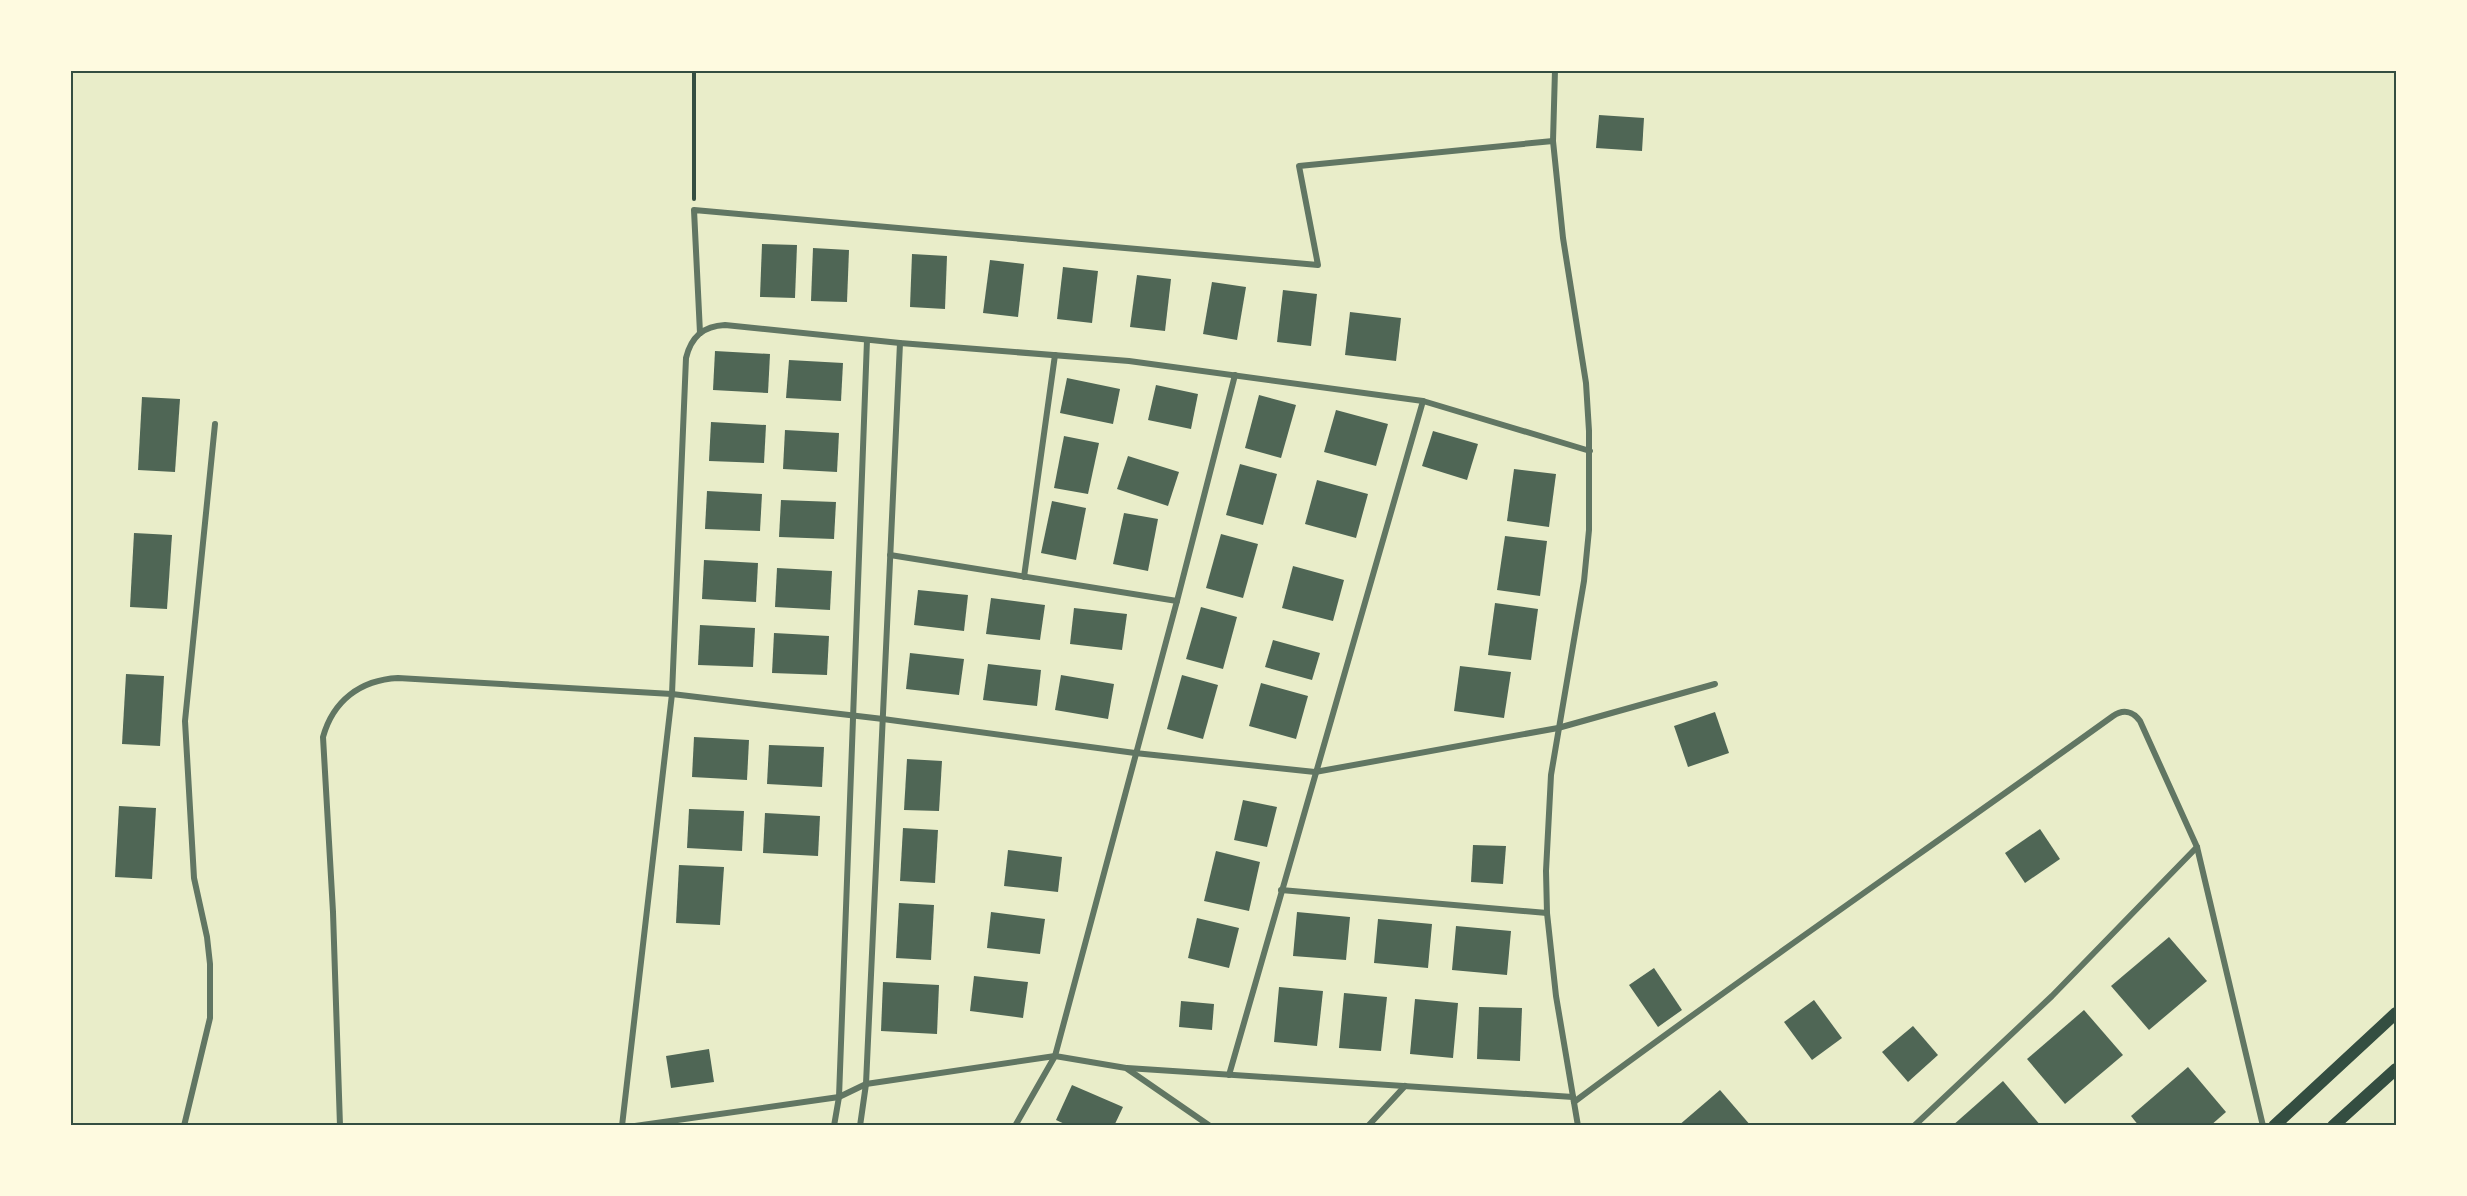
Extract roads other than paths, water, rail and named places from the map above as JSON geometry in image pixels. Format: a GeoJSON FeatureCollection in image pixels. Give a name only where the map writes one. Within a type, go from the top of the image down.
{"type":"FeatureCollection","features":[{"type":"Feature","properties":{"kind":"main road"},"geometry":{"type":"LineString","coordinates":[[2274,1125],[2397,1013]]}},
{"type":"Feature","properties":{"kind":"main road"},"geometry":{"type":"LineString","coordinates":[[2333,1125],[2397,1069]]}},
{"type":"Feature","properties":{"kind":"street"},"geometry":{"type":"LineString","coordinates":[[1555,70],[1552,141],[1563,238],[1586,383],[1590,452],[1589,520],[1584,581],[1577,632],[1558,728],[1548,823],[1547,912],[1556,996],[1578,1125]]}},
{"type":"Feature","properties":{"kind":"street"},"geometry":{"type":"LineString","coordinates":[[700,333],[694,210],[1318,265],[1299,166],[1552,141]]}},
{"type":"Feature","properties":{"kind":"street"},"geometry":{"type":"LineString","coordinates":[[622,1125],[672,694],[686,358],[693,339],[707,328],[725,325],[900,343],[1129,361],[1423,401],[1590,452]]}},
{"type":"Feature","properties":{"kind":"street"},"geometry":{"type":"LineString","coordinates":[[834,1125],[839,1097],[867,340]]}},
{"type":"Feature","properties":{"kind":"street"},"geometry":{"type":"LineString","coordinates":[[860,1125],[866,1084],[900,343]]}},
{"type":"Feature","properties":{"kind":"street"},"geometry":{"type":"LineString","coordinates":[[1024,577],[1055,355]]}},
{"type":"Feature","properties":{"kind":"street"},"geometry":{"type":"LineString","coordinates":[[1015,1125],[1055,1056],[1235,375]]}},
{"type":"Feature","properties":{"kind":"street"},"geometry":{"type":"LineString","coordinates":[[1229,1075],[1423,401]]}},
{"type":"Feature","properties":{"kind":"street"},"geometry":{"type":"LineString","coordinates":[[184,1125],[210,1018],[211,991],[207,938],[194,878],[185,721],[215,424]]}},
{"type":"Feature","properties":{"kind":"street"},"geometry":{"type":"LineString","coordinates":[[890,555],[1177,601]]}},
{"type":"Feature","properties":{"kind":"street"},"geometry":{"type":"LineString","coordinates":[[340,1125],[333,912],[323,737],[329,719],[340,703],[360,687],[385,679],[398,678],[672,694],[883,719],[1135,753],[1315,772],[1558,728],[1715,684]]}},
{"type":"Feature","properties":{"kind":"street"},"geometry":{"type":"LineString","coordinates":[[635,1125],[839,1097],[866,1084],[1055,1056],[1126,1068],[1405,1086],[1574,1100],[2118,713],[2129,712],[2140,721],[2197,847],[2263,1125]]}},
{"type":"Feature","properties":{"kind":"street"},"geometry":{"type":"LineString","coordinates":[[1914,1125],[2052,996],[2197,847]]}},
{"type":"Feature","properties":{"kind":"street"},"geometry":{"type":"LineString","coordinates":[[1281,890],[1547,912]]}},
{"type":"Feature","properties":{"kind":"street"},"geometry":{"type":"LineString","coordinates":[[1126,1068],[1210,1125]]}},
{"type":"Feature","properties":{"kind":"street"},"geometry":{"type":"LineString","coordinates":[[1368,1125],[1405,1086]]}}]}
